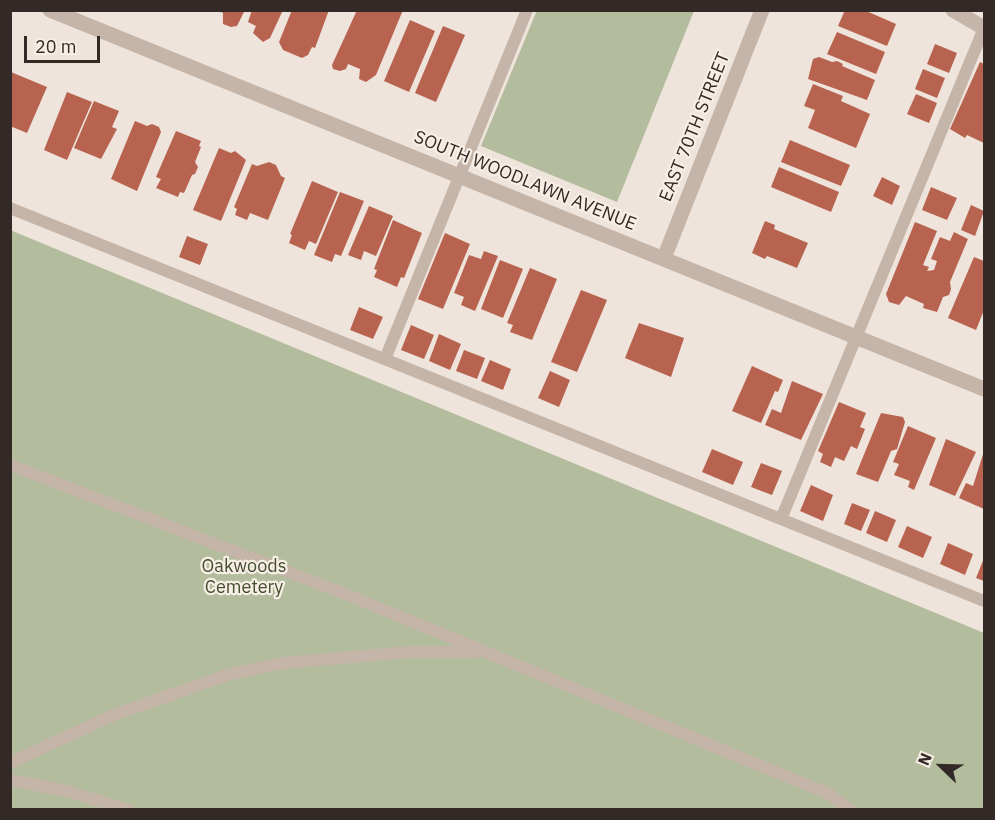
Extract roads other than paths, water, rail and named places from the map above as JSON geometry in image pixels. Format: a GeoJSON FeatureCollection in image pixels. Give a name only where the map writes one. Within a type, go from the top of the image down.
{"type":"FeatureCollection","features":[{"type":"Feature","properties":{"kind":"street","name":"SOUTH WOODLAWN AVENUE"},"geometry":{"type":"LineString","coordinates":[[50,10],[984,389]]}},
{"type":"Feature","properties":{"kind":"street","name":"EAST 70TH STREET"},"geometry":{"type":"LineString","coordinates":[[664,258],[762,10]]}},
{"type":"Feature","properties":{"kind":"street"},"geometry":{"type":"LineString","coordinates":[[953,10],[984,28]]}},
{"type":"Feature","properties":{"kind":"lane"},"geometry":{"type":"LineString","coordinates":[[385,359],[527,10]]}},
{"type":"Feature","properties":{"kind":"lane"},"geometry":{"type":"LineString","coordinates":[[781,519],[984,28]]}},
{"type":"Feature","properties":{"kind":"lane"},"geometry":{"type":"LineString","coordinates":[[10,208],[984,601]]}},
{"type":"Feature","properties":{"kind":"lane"},"geometry":{"type":"LineString","coordinates":[[10,465],[343,593],[829,794],[851,810]]}},
{"type":"Feature","properties":{"kind":"lane"},"geometry":{"type":"LineString","coordinates":[[10,763],[111,716],[227,675],[293,662],[410,652],[481,651]]}},
{"type":"Feature","properties":{"kind":"lane"},"geometry":{"type":"LineString","coordinates":[[10,780],[67,791],[129,810]]}},
{"type":"Feature","properties":{"kind":"park label","name":"Oakwoods Cemetery"},"geometry":{"type":"Point","coordinates":[244,577]}}]}
